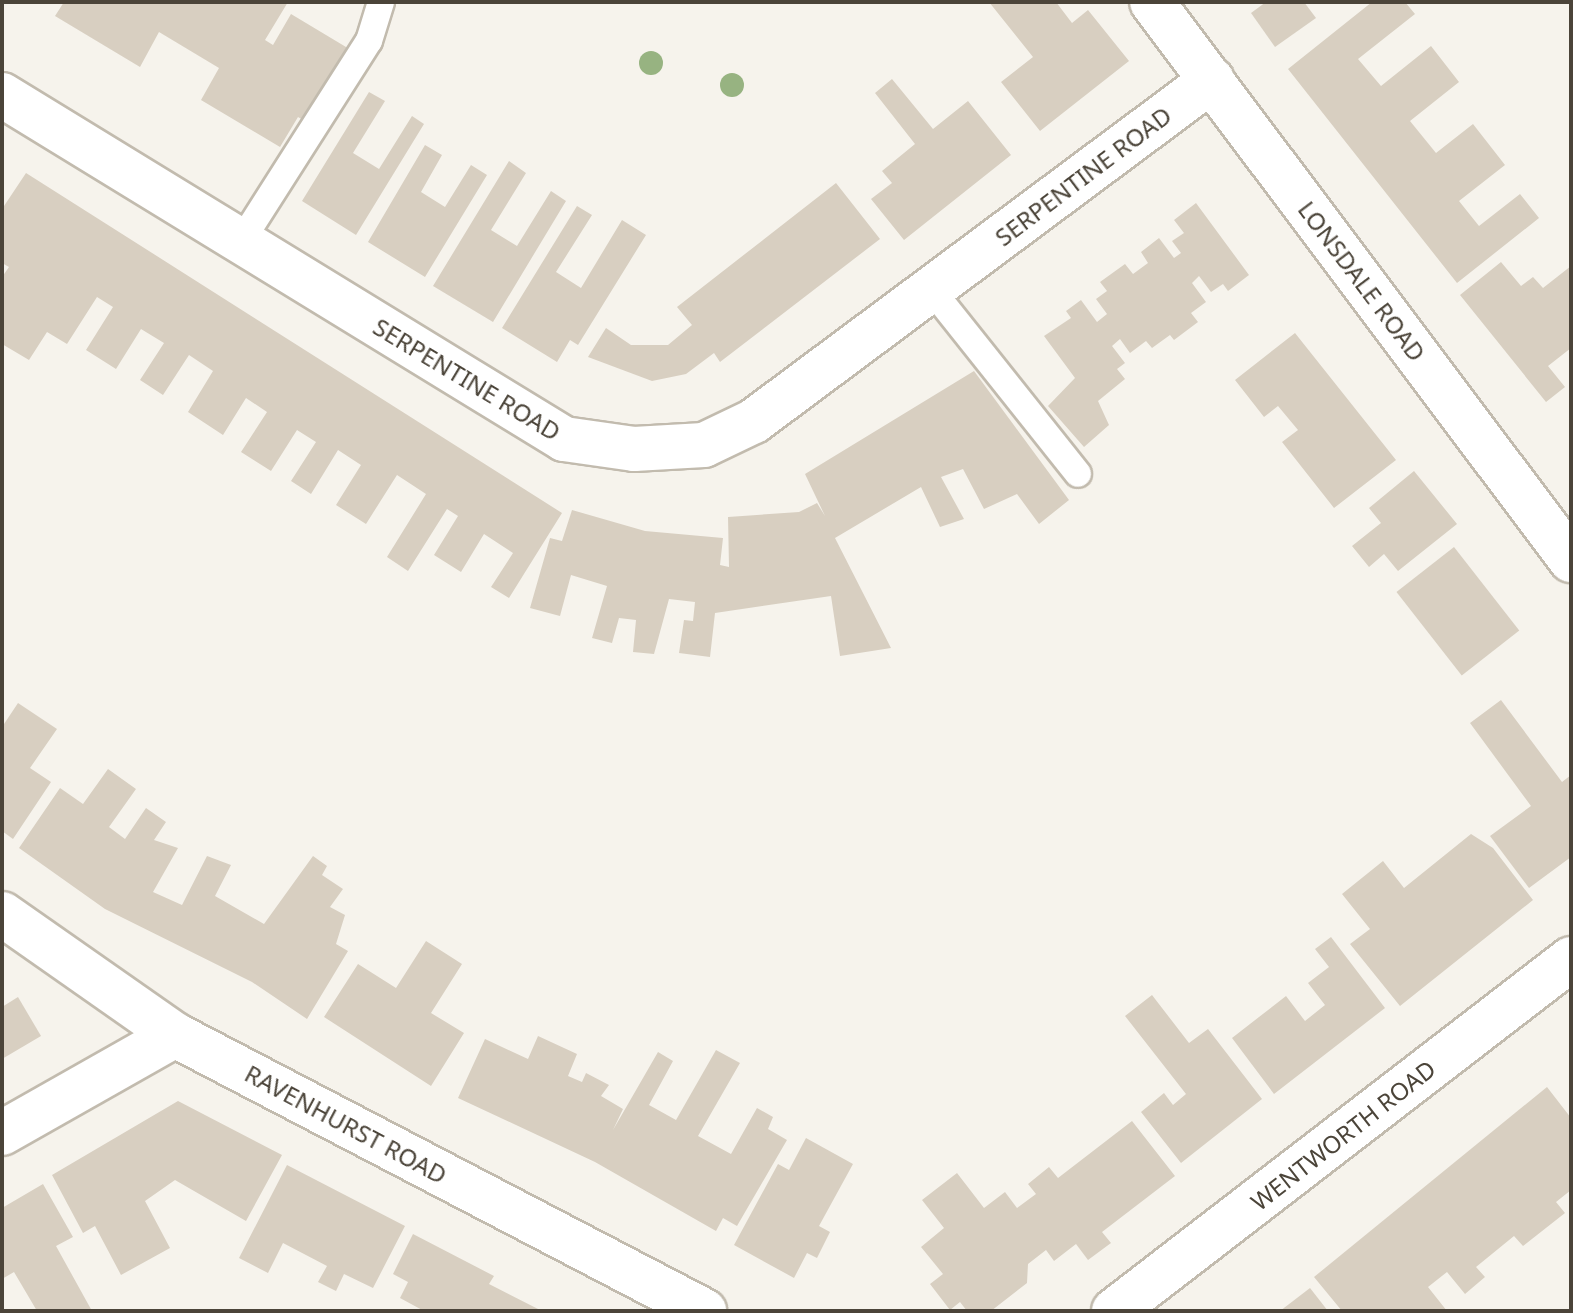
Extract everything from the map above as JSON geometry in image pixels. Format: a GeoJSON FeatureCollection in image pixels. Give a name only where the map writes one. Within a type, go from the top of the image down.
{"type":"FeatureCollection","features":[{"type":"Feature","properties":{"kind":"street","name":"LONSDALE ROAD"},"geometry":{"type":"LineString","coordinates":[[1152,2],[1571,560]]}},
{"type":"Feature","properties":{"kind":"street","name":"SERPENTINE ROAD"},"geometry":{"type":"LineString","coordinates":[[2,95],[564,439],[634,449],[704,445],[754,421],[1212,80]]}},
{"type":"Feature","properties":{"kind":"street","name":"RAVENHURST ROAD"},"geometry":{"type":"LineString","coordinates":[[2,914],[175,1035],[704,1311]]}},
{"type":"Feature","properties":{"kind":"street","name":"WENTWORTH ROAD"},"geometry":{"type":"LineString","coordinates":[[1114,1311],[1571,959]]}},
{"type":"Feature","properties":{"kind":"street"},"geometry":{"type":"LineString","coordinates":[[2,1133],[175,1035]]}},
{"type":"Feature","properties":{"kind":"lane"},"geometry":{"type":"LineString","coordinates":[[242,240],[369,41],[381,2]]}},
{"type":"Feature","properties":{"kind":"lane"},"geometry":{"type":"LineString","coordinates":[[931,289],[1078,474]]}},
{"type":"Feature","properties":{"kind":"building"},"geometry":{"type":"Polygon","coordinates":[[[64,2],[288,2],[265,40],[273,45],[291,14],[351,50],[308,123],[298,117],[280,147],[201,100],[219,68],[159,32],[140,67],[55,16],[64,2]]]}},
{"type":"Feature","properties":{"kind":"building"},"geometry":{"type":"Polygon","coordinates":[[[989,2],[1056,2],[1072,23],[1088,10],[1129,61],[1040,131],[1001,82],[1033,57],[989,2]]]}},
{"type":"Feature","properties":{"kind":"building"},"geometry":{"type":"Polygon","coordinates":[[[1266,2],[1304,2],[1316,18],[1275,47],[1251,13],[1266,2]]]}},
{"type":"Feature","properties":{"kind":"building"},"geometry":{"type":"Polygon","coordinates":[[[1372,2],[1405,2],[1415,14],[1358,59],[1381,86],[1431,46],[1459,82],[1410,121],[1436,153],[1473,124],[1505,165],[1459,201],[1479,226],[1520,194],[1539,218],[1457,283],[1288,69],[1372,2]]]}},
{"type":"Feature","properties":{"kind":"building"},"geometry":{"type":"Polygon","coordinates":[[[892,79],[933,129],[968,101],[1011,155],[904,240],[871,199],[892,183],[882,171],[915,144],[875,93],[892,79]]]}},
{"type":"Feature","properties":{"kind":"building"},"geometry":{"type":"Polygon","coordinates":[[[369,92],[385,101],[353,153],[379,169],[412,116],[424,124],[356,235],[302,201],[369,92]]]}},
{"type":"Feature","properties":{"kind":"building"},"geometry":{"type":"Polygon","coordinates":[[[425,145],[442,155],[421,192],[445,207],[471,165],[487,175],[425,277],[368,242],[425,145]]]}},
{"type":"Feature","properties":{"kind":"building"},"geometry":{"type":"Polygon","coordinates":[[[509,161],[526,173],[491,230],[517,246],[551,191],[566,201],[493,322],[433,286],[509,161]]]}},
{"type":"Feature","properties":{"kind":"building"},"geometry":{"type":"Polygon","coordinates":[[[26,173],[562,513],[509,598],[491,587],[513,553],[484,534],[461,572],[434,555],[458,516],[447,509],[408,571],[387,557],[426,494],[397,475],[366,524],[336,505],[361,465],[338,450],[311,494],[291,481],[316,442],[297,430],[271,471],[241,452],[267,412],[246,398],[223,435],[188,412],[213,371],[189,355],[163,395],[140,380],[164,343],[141,329],[116,369],[86,350],[113,307],[97,297],[67,344],[47,332],[29,360],[2,344],[2,277],[9,267],[2,263],[2,209],[26,173]]]}},
{"type":"Feature","properties":{"kind":"building"},"geometry":{"type":"Polygon","coordinates":[[[836,183],[880,239],[720,362],[714,353],[686,374],[652,381],[588,357],[606,328],[631,345],[668,345],[692,325],[677,307],[836,183]]]}},
{"type":"Feature","properties":{"kind":"building"},"geometry":{"type":"Polygon","coordinates":[[[1196,203],[1249,275],[1228,291],[1223,284],[1211,292],[1199,276],[1192,283],[1206,302],[1191,313],[1198,322],[1174,340],[1170,335],[1152,348],[1146,341],[1130,353],[1120,339],[1112,346],[1125,363],[1117,369],[1125,379],[1098,401],[1109,425],[1084,447],[1048,406],[1075,378],[1044,336],[1071,318],[1066,311],[1081,300],[1097,322],[1107,314],[1096,299],[1107,291],[1100,282],[1125,264],[1133,274],[1148,263],[1141,252],[1159,238],[1174,258],[1181,253],[1172,241],[1184,233],[1174,220],[1196,203]]]}},
{"type":"Feature","properties":{"kind":"building"},"geometry":{"type":"Polygon","coordinates":[[[577,206],[592,215],[556,272],[581,288],[622,220],[646,235],[578,345],[570,340],[557,362],[502,328],[577,206]]]}},
{"type":"Feature","properties":{"kind":"building"},"geometry":{"type":"Polygon","coordinates":[[[1501,262],[1521,286],[1533,277],[1543,288],[1571,266],[1571,348],[1548,366],[1565,387],[1546,402],[1460,295],[1501,262]]]}},
{"type":"Feature","properties":{"kind":"building"},"geometry":{"type":"Polygon","coordinates":[[[1295,333],[1396,460],[1334,508],[1282,442],[1298,430],[1278,406],[1264,417],[1235,380],[1295,333]]]}},
{"type":"Feature","properties":{"kind":"building"},"geometry":{"type":"Polygon","coordinates":[[[974,371],[1069,500],[1039,524],[1017,494],[984,509],[963,469],[941,477],[964,519],[940,527],[921,487],[835,538],[891,648],[840,656],[831,596],[715,613],[710,657],[679,653],[684,620],[693,621],[695,602],[669,599],[654,654],[633,652],[636,620],[619,618],[612,643],[592,638],[607,586],[571,575],[560,616],[530,608],[550,538],[562,541],[572,510],[645,531],[723,538],[720,565],[729,567],[728,517],[799,512],[817,503],[825,516],[805,474],[974,371]]]}},
{"type":"Feature","properties":{"kind":"building"},"geometry":{"type":"Polygon","coordinates":[[[1414,471],[1457,524],[1398,571],[1384,554],[1369,567],[1352,546],[1381,523],[1369,508],[1414,471]]]}},
{"type":"Feature","properties":{"kind":"building"},"geometry":{"type":"Polygon","coordinates":[[[1454,547],[1519,631],[1462,675],[1396,592],[1454,547]]]}},
{"type":"Feature","properties":{"kind":"building"},"geometry":{"type":"Polygon","coordinates":[[[1501,700],[1562,782],[1571,775],[1571,857],[1529,888],[1490,836],[1531,806],[1470,723],[1501,700]]]}},
{"type":"Feature","properties":{"kind":"building"},"geometry":{"type":"Polygon","coordinates":[[[18,703],[57,729],[30,768],[51,782],[13,839],[2,831],[2,727],[18,703]]]}},
{"type":"Feature","properties":{"kind":"building"},"geometry":{"type":"Polygon","coordinates":[[[108,769],[136,789],[109,827],[125,839],[146,808],[166,822],[154,840],[178,848],[153,892],[182,905],[207,856],[231,865],[215,896],[264,924],[313,856],[327,866],[322,875],[343,889],[330,907],[345,915],[336,944],[348,951],[307,1019],[252,982],[105,909],[19,848],[60,788],[83,804],[108,769]]]}},
{"type":"Feature","properties":{"kind":"building"},"geometry":{"type":"Polygon","coordinates":[[[1471,834],[1493,848],[1533,900],[1400,1006],[1350,944],[1370,929],[1342,894],[1383,861],[1404,888],[1471,834]]]}},
{"type":"Feature","properties":{"kind":"building"},"geometry":{"type":"Polygon","coordinates":[[[1331,937],[1385,1008],[1274,1094],[1232,1038],[1286,996],[1305,1021],[1325,1005],[1308,983],[1329,967],[1315,949],[1331,937]]]}},
{"type":"Feature","properties":{"kind":"building"},"geometry":{"type":"Polygon","coordinates":[[[426,941],[462,964],[431,1013],[464,1033],[431,1086],[324,1017],[358,964],[396,988],[426,941]]]}},
{"type":"Feature","properties":{"kind":"building"},"geometry":{"type":"Polygon","coordinates":[[[1152,995],[1189,1043],[1208,1029],[1262,1099],[1181,1163],[1141,1112],[1164,1093],[1173,1105],[1186,1094],[1125,1016],[1152,995]]]}},
{"type":"Feature","properties":{"kind":"building"},"geometry":{"type":"Polygon","coordinates":[[[18,997],[41,1036],[2,1059],[2,1007],[18,997]]]}},
{"type":"Feature","properties":{"kind":"building"},"geometry":{"type":"Polygon","coordinates":[[[538,1036],[577,1054],[568,1076],[582,1082],[586,1073],[609,1085],[601,1096],[623,1109],[613,1130],[658,1052],[673,1061],[649,1105],[676,1120],[716,1050],[740,1063],[698,1136],[731,1154],[757,1108],[773,1117],[768,1129],[787,1140],[737,1226],[723,1218],[716,1231],[595,1162],[458,1098],[485,1039],[528,1059],[538,1036]]]}},
{"type":"Feature","properties":{"kind":"building"},"geometry":{"type":"Polygon","coordinates":[[[1547,1087],[1571,1118],[1571,1190],[1556,1202],[1565,1213],[1523,1246],[1514,1236],[1476,1267],[1485,1277],[1465,1294],[1447,1272],[1428,1287],[1447,1311],[1342,1311],[1314,1277],[1547,1087]]]}},
{"type":"Feature","properties":{"kind":"building"},"geometry":{"type":"Polygon","coordinates":[[[178,1101],[282,1155],[246,1221],[175,1180],[145,1201],[170,1248],[121,1275],[95,1226],[83,1233],[52,1175],[178,1101]]]}},
{"type":"Feature","properties":{"kind":"building"},"geometry":{"type":"Polygon","coordinates":[[[1132,1121],[1175,1176],[1102,1232],[1111,1243],[1088,1260],[1076,1244],[1054,1261],[1046,1250],[1028,1264],[1027,1283],[991,1311],[967,1311],[960,1302],[950,1310],[930,1284],[943,1274],[921,1247],[944,1228],[922,1200],[957,1173],[984,1208],[1005,1192],[1017,1208],[1036,1194],[1028,1184],[1049,1167],[1058,1178],[1132,1121]]]}},
{"type":"Feature","properties":{"kind":"building"},"geometry":{"type":"Polygon","coordinates":[[[806,1138],[853,1164],[819,1226],[830,1232],[817,1258],[807,1253],[794,1278],[734,1245],[778,1164],[789,1170],[806,1138]]]}},
{"type":"Feature","properties":{"kind":"building"},"geometry":{"type":"Polygon","coordinates":[[[287,1165],[405,1226],[373,1288],[344,1274],[336,1291],[318,1282],[327,1266],[283,1243],[268,1273],[239,1258],[287,1165]]]}},
{"type":"Feature","properties":{"kind":"building"},"geometry":{"type":"Polygon","coordinates":[[[43,1184],[73,1237],[56,1246],[92,1311],[37,1311],[14,1272],[2,1279],[2,1208],[43,1184]]]}},
{"type":"Feature","properties":{"kind":"building"},"geometry":{"type":"Polygon","coordinates":[[[413,1234],[494,1276],[489,1284],[542,1311],[424,1311],[400,1298],[408,1282],[393,1274],[413,1234]]]}},
{"type":"Feature","properties":{"kind":"building"},"geometry":{"type":"Polygon","coordinates":[[[1310,1288],[1328,1311],[1280,1311],[1310,1288]]]}}]}
